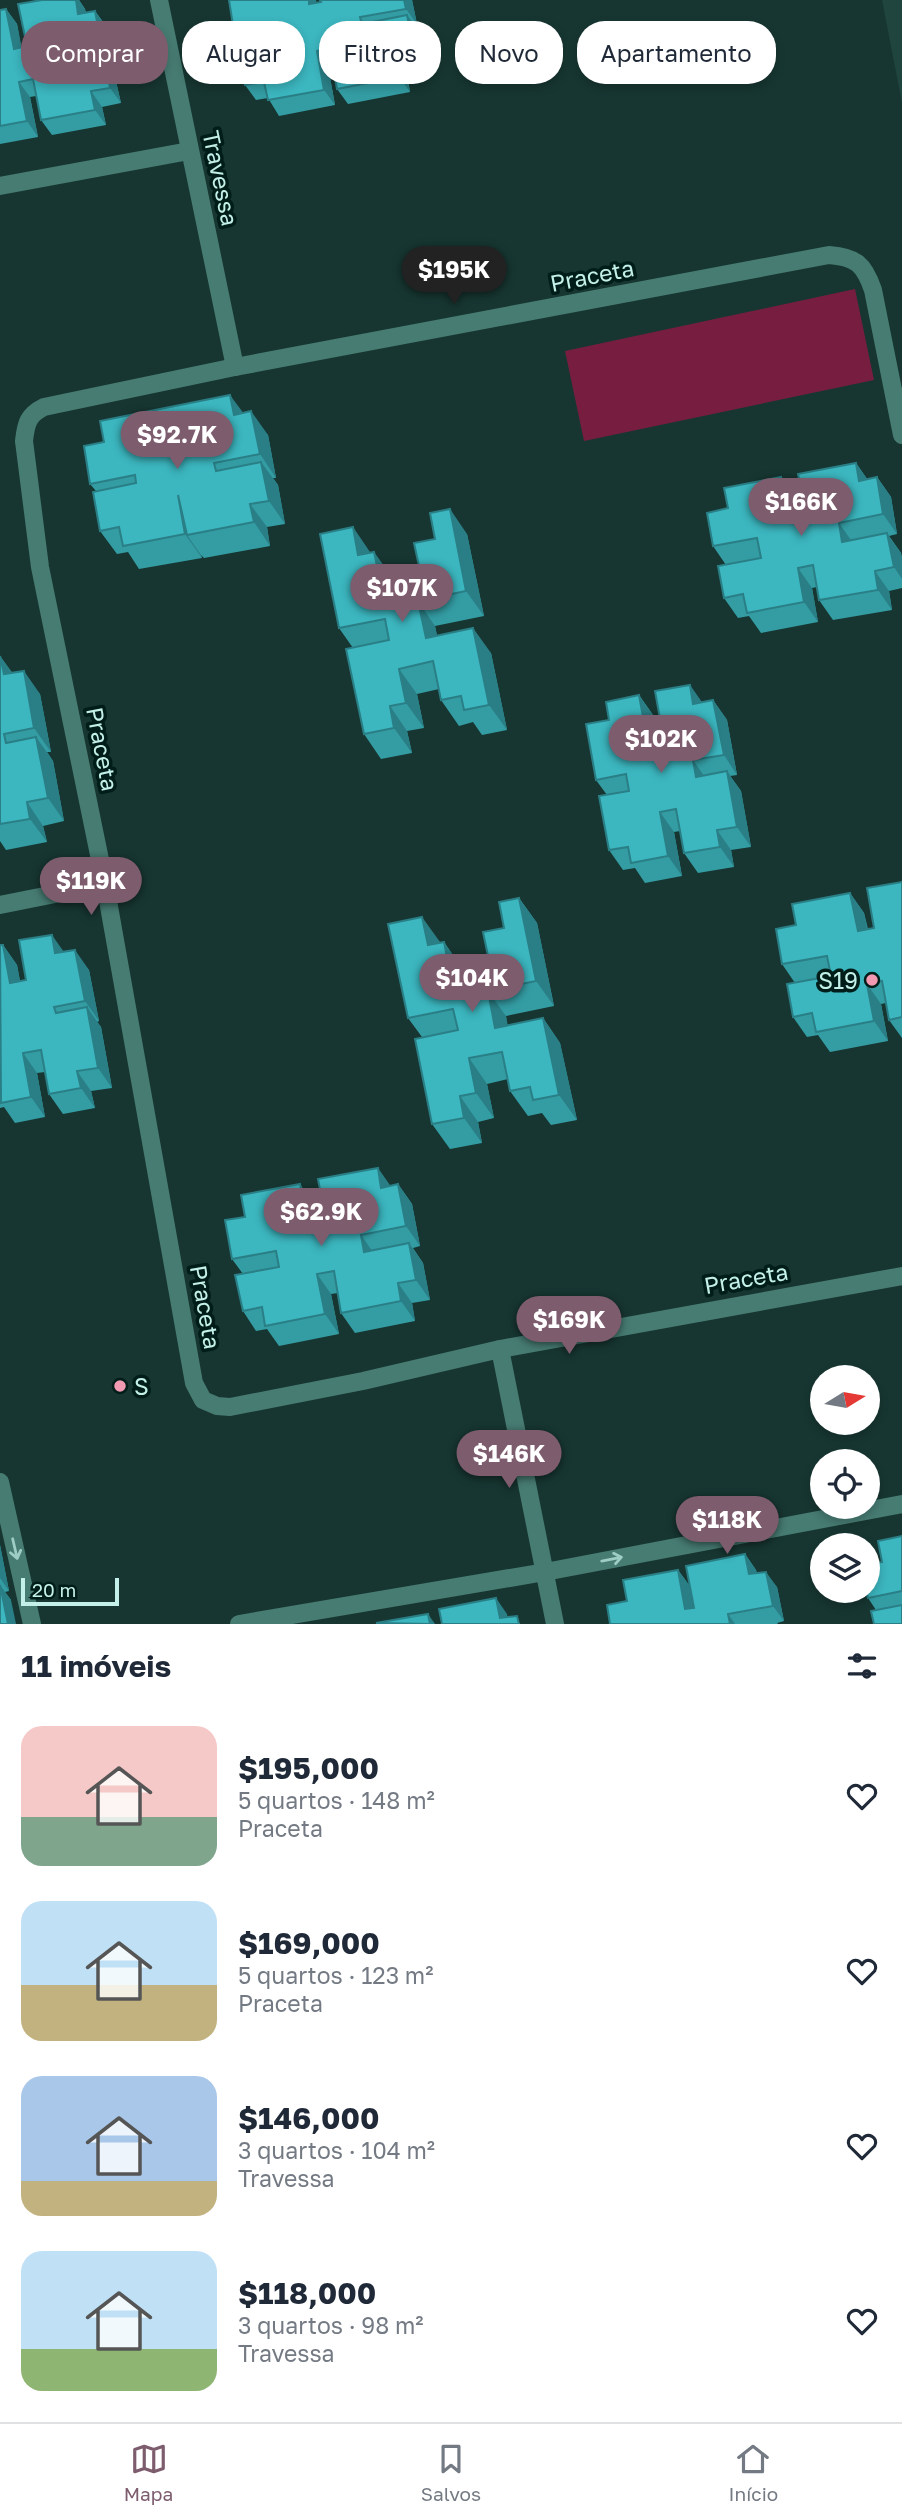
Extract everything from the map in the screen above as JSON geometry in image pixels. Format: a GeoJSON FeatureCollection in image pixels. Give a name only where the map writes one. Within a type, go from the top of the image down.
{"type":"FeatureCollection","features":[{"type":"Feature","properties":{"kind":"street","name":"Travessa"},"geometry":{"type":"LineString","coordinates":[[159,0],[235,367]]}},
{"type":"Feature","properties":{"kind":"street"},"geometry":{"type":"LineString","coordinates":[[0,186],[189,150]]}},
{"type":"Feature","properties":{"kind":"street","name":"Praceta"},"geometry":{"type":"LineString","coordinates":[[902,435],[873,290],[867,273],[858,262],[845,256],[829,255],[235,367],[44,407],[32,413],[26,424],[24,441],[40,567],[105,884],[194,1383],[203,1401],[230,1407],[363,1381],[500,1349],[902,1276]]}},
{"type":"Feature","properties":{"kind":"street"},"geometry":{"type":"LineString","coordinates":[[0,905],[105,884]]}},
{"type":"Feature","properties":{"kind":"street"},"geometry":{"type":"LineString","coordinates":[[500,1349],[555,1624]]}},
{"type":"Feature","properties":{"kind":"street"},"geometry":{"type":"LineString","coordinates":[[0,1482],[32,1624]]}},
{"type":"Feature","properties":{"kind":"street"},"geometry":{"type":"LineString","coordinates":[[239,1624],[545,1572],[902,1504]]}},
{"type":"Feature","properties":{"kind":"shaded area"},"geometry":{"type":"Polygon","coordinates":[[[882,0],[902,0],[902,103],[882,0]]]}},
{"type":"Feature","properties":{"kind":"shaded area"},"geometry":{"type":"Polygon","coordinates":[[[855,289],[874,380],[584,441],[565,351],[855,289]]]}},
{"type":"Feature","properties":{"kind":"building"},"geometry":{"type":"Polygon","coordinates":[[[42,0],[76,0],[78,14],[95,11],[97,21],[22,21],[18,4],[42,0]]]}},
{"type":"Feature","properties":{"kind":"building"},"geometry":{"type":"Polygon","coordinates":[[[229,0],[309,0],[309,4],[321,2],[320,0],[404,0],[406,9],[360,17],[361,21],[319,21],[319,84],[323,84],[324,90],[268,100],[264,84],[305,84],[305,21],[232,21],[229,0]]]}},
{"type":"Feature","properties":{"kind":"building"},"geometry":{"type":"Polygon","coordinates":[[[6,9],[14,49],[21,47],[19,82],[27,121],[0,126],[0,10],[6,9]]]}},
{"type":"Feature","properties":{"kind":"building"},"geometry":{"type":"Polygon","coordinates":[[[407,15],[408,21],[377,21],[407,15]]]}},
{"type":"Feature","properties":{"kind":"building"},"geometry":{"type":"Polygon","coordinates":[[[34,84],[109,84],[110,88],[91,91],[95,110],[41,120],[34,84]]]}},
{"type":"Feature","properties":{"kind":"building"},"geometry":{"type":"Polygon","coordinates":[[[336,84],[363,84],[337,89],[336,84]]]}},
{"type":"Feature","properties":{"kind":"building"},"geometry":{"type":"Polygon","coordinates":[[[230,395],[234,415],[251,411],[260,454],[214,463],[216,471],[261,462],[269,501],[250,504],[254,522],[187,535],[178,495],[185,534],[123,546],[119,527],[100,531],[93,492],[136,483],[135,475],[90,484],[84,446],[104,442],[100,421],[230,395]]]}},
{"type":"Feature","properties":{"kind":"building"},"geometry":{"type":"Polygon","coordinates":[[[856,463],[859,481],[877,477],[883,514],[839,523],[842,542],[887,533],[894,567],[875,571],[878,590],[819,600],[813,565],[798,568],[804,602],[747,613],[743,594],[724,598],[718,566],[761,558],[757,538],[713,546],[707,513],[728,508],[724,488],[781,477],[788,513],[805,510],[798,474],[856,463]]]}},
{"type":"Feature","properties":{"kind":"building"},"geometry":{"type":"Polygon","coordinates":[[[450,509],[466,591],[418,601],[426,638],[473,628],[489,705],[464,710],[461,696],[441,700],[433,661],[399,669],[406,703],[390,706],[394,728],[364,734],[346,649],[389,640],[385,619],[339,628],[320,534],[353,527],[358,555],[374,552],[382,589],[422,580],[414,543],[435,539],[430,513],[450,509]]]}},
{"type":"Feature","properties":{"kind":"building"},"geometry":{"type":"Polygon","coordinates":[[[0,656],[4,674],[24,671],[34,728],[4,734],[6,743],[36,737],[48,798],[27,802],[30,819],[0,824],[0,656]]]}},
{"type":"Feature","properties":{"kind":"building"},"geometry":{"type":"Polygon","coordinates":[[[690,685],[693,704],[713,700],[724,755],[693,760],[696,777],[727,771],[737,827],[717,830],[720,847],[684,853],[676,809],[660,812],[668,856],[631,863],[628,847],[609,850],[599,796],[629,791],[626,774],[596,780],[586,724],[609,720],[606,702],[639,695],[646,733],[662,730],[655,691],[690,685]]]}},
{"type":"Feature","properties":{"kind":"building","name":"S19"},"geometry":{"type":"Polygon","coordinates":[[[902,882],[902,1017],[889,1020],[882,981],[867,984],[874,1021],[816,1032],[812,1013],[793,1017],[787,984],[831,976],[827,956],[782,964],[776,929],[796,925],[792,904],[850,893],[858,931],[874,928],[867,888],[902,882]]]}},
{"type":"Feature","properties":{"kind":"building"},"geometry":{"type":"Polygon","coordinates":[[[519,898],[536,981],[488,991],[495,1028],[543,1018],[559,1095],[533,1100],[530,1087],[510,1091],[502,1052],[469,1058],[476,1093],[460,1096],[464,1118],[432,1124],[415,1039],[458,1030],[453,1009],[408,1018],[388,924],[422,917],[428,945],[444,942],[451,978],[491,970],[483,932],[504,928],[499,902],[519,898]]]}},
{"type":"Feature","properties":{"kind":"building"},"geometry":{"type":"Polygon","coordinates":[[[52,935],[55,953],[75,950],[85,1001],[54,1007],[56,1013],[87,1007],[98,1068],[77,1071],[81,1088],[49,1094],[41,1050],[23,1053],[31,1097],[1,1103],[0,945],[3,945],[10,983],[26,980],[19,940],[52,935]]]}},
{"type":"Feature","properties":{"kind":"building"},"geometry":{"type":"Polygon","coordinates":[[[378,1168],[381,1188],[398,1184],[406,1226],[361,1235],[364,1252],[409,1243],[416,1280],[398,1283],[401,1301],[341,1313],[334,1271],[317,1274],[325,1314],[265,1326],[262,1307],[243,1311],[235,1275],[279,1267],[276,1251],[232,1259],[225,1220],[245,1217],[241,1195],[300,1184],[308,1224],[326,1221],[318,1179],[378,1168]]]}},
{"type":"Feature","properties":{"kind":"building"},"geometry":{"type":"Polygon","coordinates":[[[902,1536],[902,1591],[880,1596],[880,1541],[902,1536]]]}},
{"type":"Feature","properties":{"kind":"building"},"geometry":{"type":"Polygon","coordinates":[[[745,1554],[749,1574],[766,1572],[773,1606],[728,1614],[730,1624],[610,1624],[607,1605],[627,1601],[623,1580],[678,1570],[685,1609],[694,1608],[686,1566],[745,1554]]]}},
{"type":"Feature","properties":{"kind":"building"},"geometry":{"type":"Polygon","coordinates":[[[0,1585],[8,1624],[0,1624],[0,1585]]]}},
{"type":"Feature","properties":{"kind":"building"},"geometry":{"type":"Polygon","coordinates":[[[496,1598],[500,1618],[517,1616],[519,1624],[442,1624],[439,1609],[496,1598]]]}},
{"type":"Feature","properties":{"kind":"building"},"geometry":{"type":"Polygon","coordinates":[[[902,1605],[902,1624],[874,1624],[871,1611],[902,1605]]]}},
{"type":"Feature","properties":{"kind":"building"},"geometry":{"type":"Polygon","coordinates":[[[428,1614],[430,1624],[376,1623],[428,1614]]]}},
{"type":"Feature","properties":{"kind":"place","name":"S19"},"geometry":{"type":"Point","coordinates":[872,980]}},
{"type":"Feature","properties":{"kind":"place","name":"S"},"geometry":{"type":"Point","coordinates":[120,1386]}}]}
